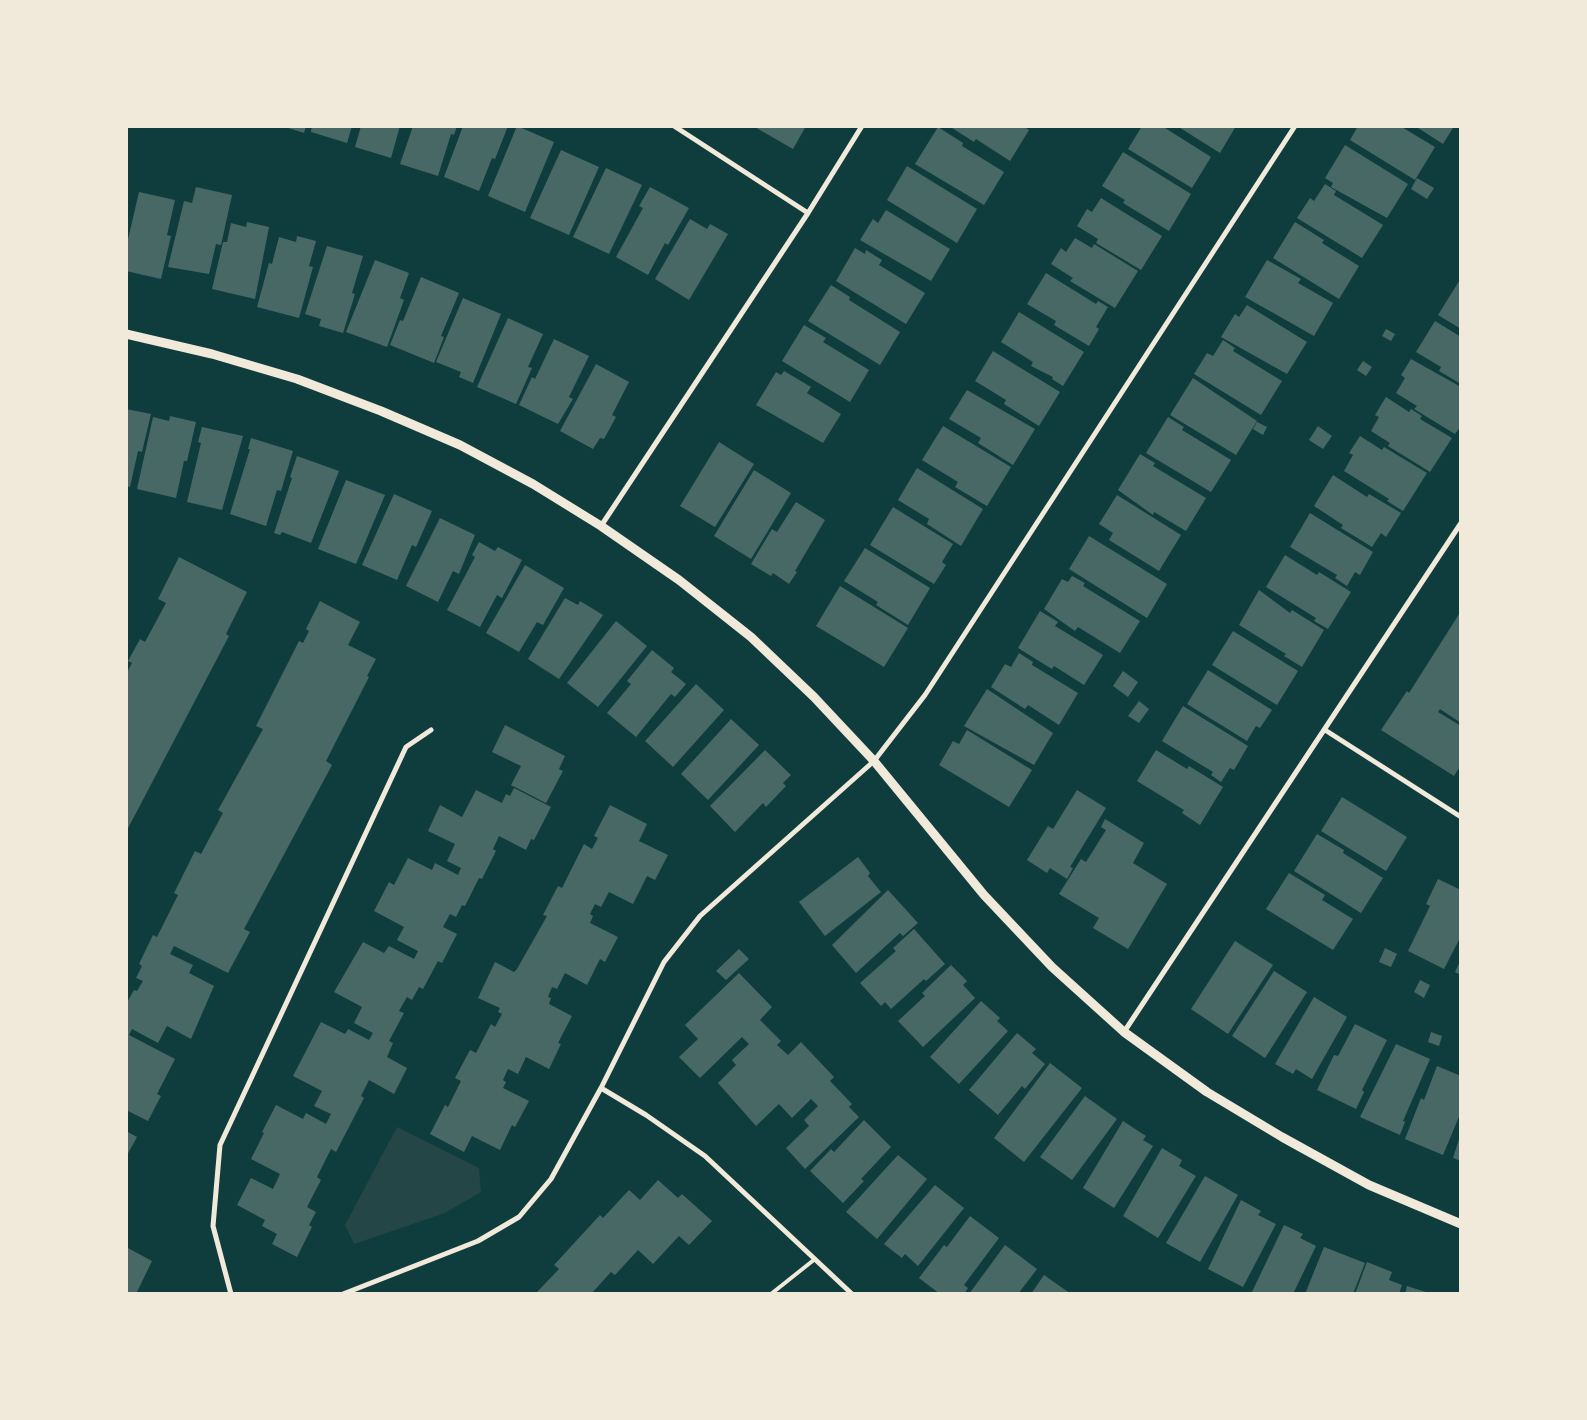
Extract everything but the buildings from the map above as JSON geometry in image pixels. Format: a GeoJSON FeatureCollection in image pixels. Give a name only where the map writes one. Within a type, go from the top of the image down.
{"type":"FeatureCollection","features":[{"type":"Feature","properties":{"kind":"street"},"geometry":{"type":"LineString","coordinates":[[674,126],[808,213]]}},
{"type":"Feature","properties":{"kind":"street"},"geometry":{"type":"LineString","coordinates":[[601,526],[808,213],[862,126]]}},
{"type":"Feature","properties":{"kind":"street"},"geometry":{"type":"LineString","coordinates":[[342,1294],[478,1240],[519,1217],[551,1179],[601,1088],[664,962],[700,916],[874,761],[925,695],[1295,126]]}},
{"type":"Feature","properties":{"kind":"street"},"geometry":{"type":"LineString","coordinates":[[126,334],[212,354],[297,379],[381,411],[460,445],[533,484],[601,526],[679,580],[751,637],[814,697],[874,761],[984,895],[1052,967],[1124,1032],[1207,1092],[1282,1137],[1369,1185],[1461,1224]]}},
{"type":"Feature","properties":{"kind":"street"},"geometry":{"type":"LineString","coordinates":[[1124,1032],[1461,523]]}},
{"type":"Feature","properties":{"kind":"street"},"geometry":{"type":"LineString","coordinates":[[231,1294],[213,1226],[220,1145],[406,747],[431,730]]}},
{"type":"Feature","properties":{"kind":"street"},"geometry":{"type":"LineString","coordinates":[[1324,730],[1461,817]]}},
{"type":"Feature","properties":{"kind":"street"},"geometry":{"type":"LineString","coordinates":[[601,1088],[646,1115],[705,1156],[852,1294]]}},
{"type":"Feature","properties":{"kind":"lane"},"geometry":{"type":"LineString","coordinates":[[772,1294],[815,1259]]}},
{"type":"Feature","properties":{"kind":"shaded area"},"geometry":{"type":"Polygon","coordinates":[[[397,1127],[479,1168],[481,1192],[445,1213],[354,1244],[345,1225],[397,1127]]]}}]}
